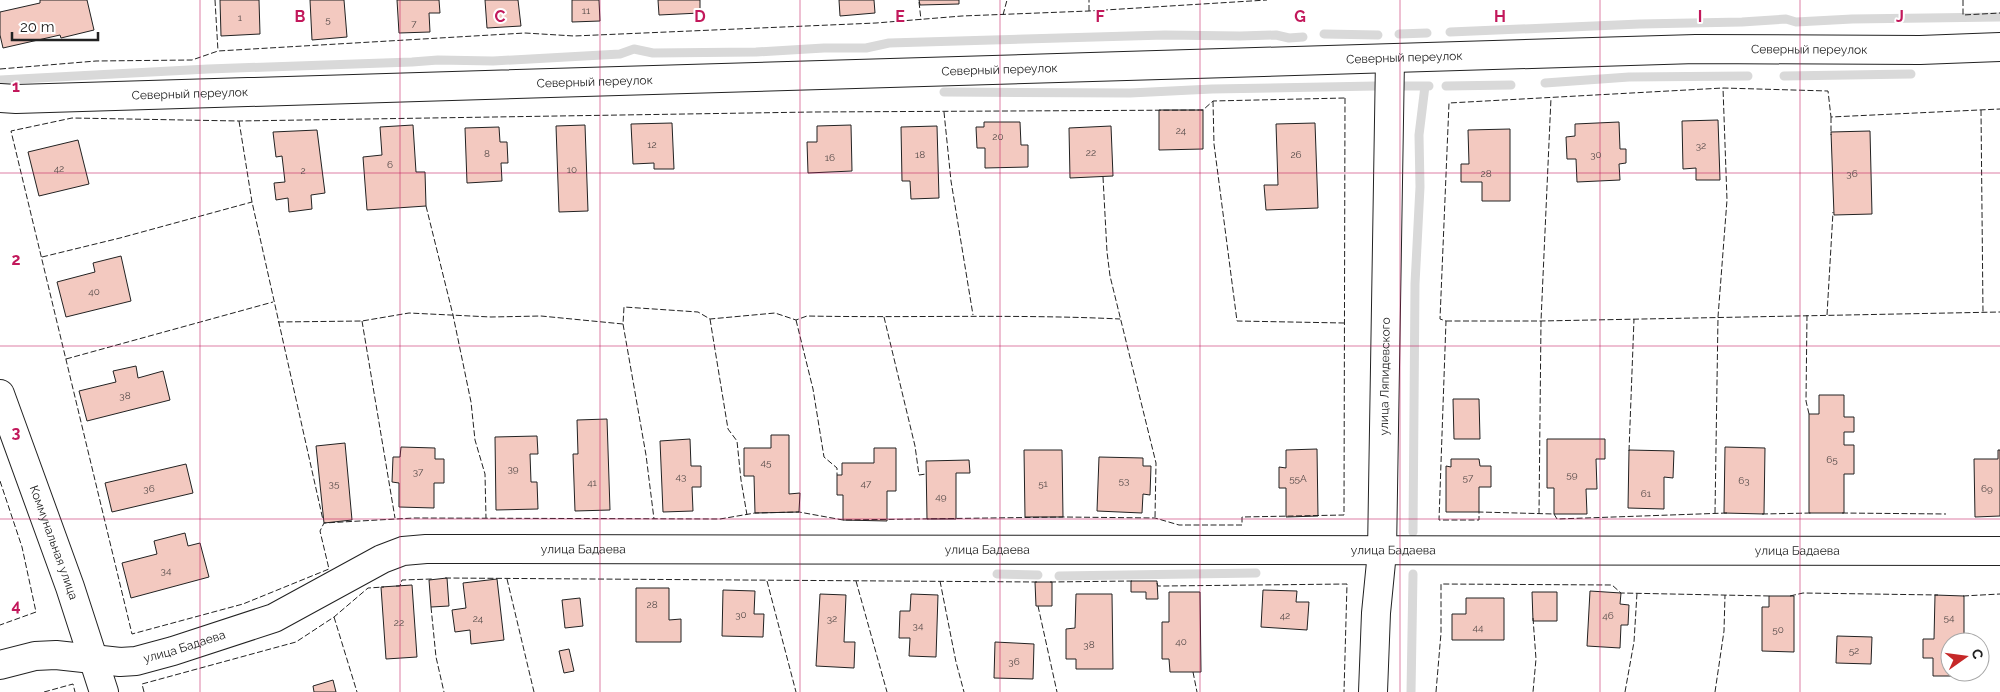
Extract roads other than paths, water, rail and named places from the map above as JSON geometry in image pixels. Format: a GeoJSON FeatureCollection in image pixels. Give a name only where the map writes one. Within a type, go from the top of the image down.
{"type":"FeatureCollection","features":[{"type":"Feature","properties":{"kind":"street","name":"Северный переулок"},"geometry":{"type":"LineString","coordinates":[[0,98],[26,99],[1696,49],[1920,50],[2000,47]]}},
{"type":"Feature","properties":{"kind":"street","name":"улица Ляпидевского"},"geometry":{"type":"LineString","coordinates":[[1373,692],[1376,613],[1382,552],[1390,59]]}},
{"type":"Feature","properties":{"kind":"street","name":"Коммунальная улица"},"geometry":{"type":"LineString","coordinates":[[0,394],[70,587],[104,692]]}},
{"type":"Feature","properties":{"kind":"street","name":"улица Бадаева"},"geometry":{"type":"LineString","coordinates":[[0,665],[35,656],[56,655],[94,660],[136,661],[173,651],[274,618],[382,559],[403,551],[426,549],[1382,552],[2000,551]]}},
{"type":"Feature","properties":{"kind":"waterway"},"geometry":{"type":"LineString","coordinates":[[1450,32],[1786,19],[1796,22],[1852,19],[2000,17]]}},
{"type":"Feature","properties":{"kind":"waterway"},"geometry":{"type":"LineString","coordinates":[[1399,34],[1427,33]]}},
{"type":"Feature","properties":{"kind":"waterway"},"geometry":{"type":"LineString","coordinates":[[1324,34],[1378,35]]}},
{"type":"Feature","properties":{"kind":"waterway"},"geometry":{"type":"LineString","coordinates":[[0,80],[208,69],[438,60],[493,61],[620,54],[634,49],[653,53],[756,52],[824,48],[866,48],[889,43],[1165,35],[1276,35],[1289,38],[1303,37]]}},
{"type":"Feature","properties":{"kind":"waterway"},"geometry":{"type":"LineString","coordinates":[[1784,76],[1911,74]]}},
{"type":"Feature","properties":{"kind":"waterway"},"geometry":{"type":"LineString","coordinates":[[1545,83],[1629,77],[1748,76]]}},
{"type":"Feature","properties":{"kind":"waterway"},"geometry":{"type":"LineString","coordinates":[[1446,86],[1511,85]]}},
{"type":"Feature","properties":{"kind":"waterway"},"geometry":{"type":"LineString","coordinates":[[944,92],[1130,93],[1212,89],[1376,86]]}},
{"type":"Feature","properties":{"kind":"waterway"},"geometry":{"type":"LineString","coordinates":[[1404,86],[1429,86]]}},
{"type":"Feature","properties":{"kind":"waterway"},"geometry":{"type":"LineString","coordinates":[[1413,532],[1415,284],[1420,187],[1419,135],[1425,86]]}},
{"type":"Feature","properties":{"kind":"waterway"},"geometry":{"type":"LineString","coordinates":[[1059,576],[1256,573]]}},
{"type":"Feature","properties":{"kind":"waterway"},"geometry":{"type":"LineString","coordinates":[[997,574],[1038,575]]}},
{"type":"Feature","properties":{"kind":"waterway"},"geometry":{"type":"LineString","coordinates":[[1411,692],[1413,574]]}}]}
